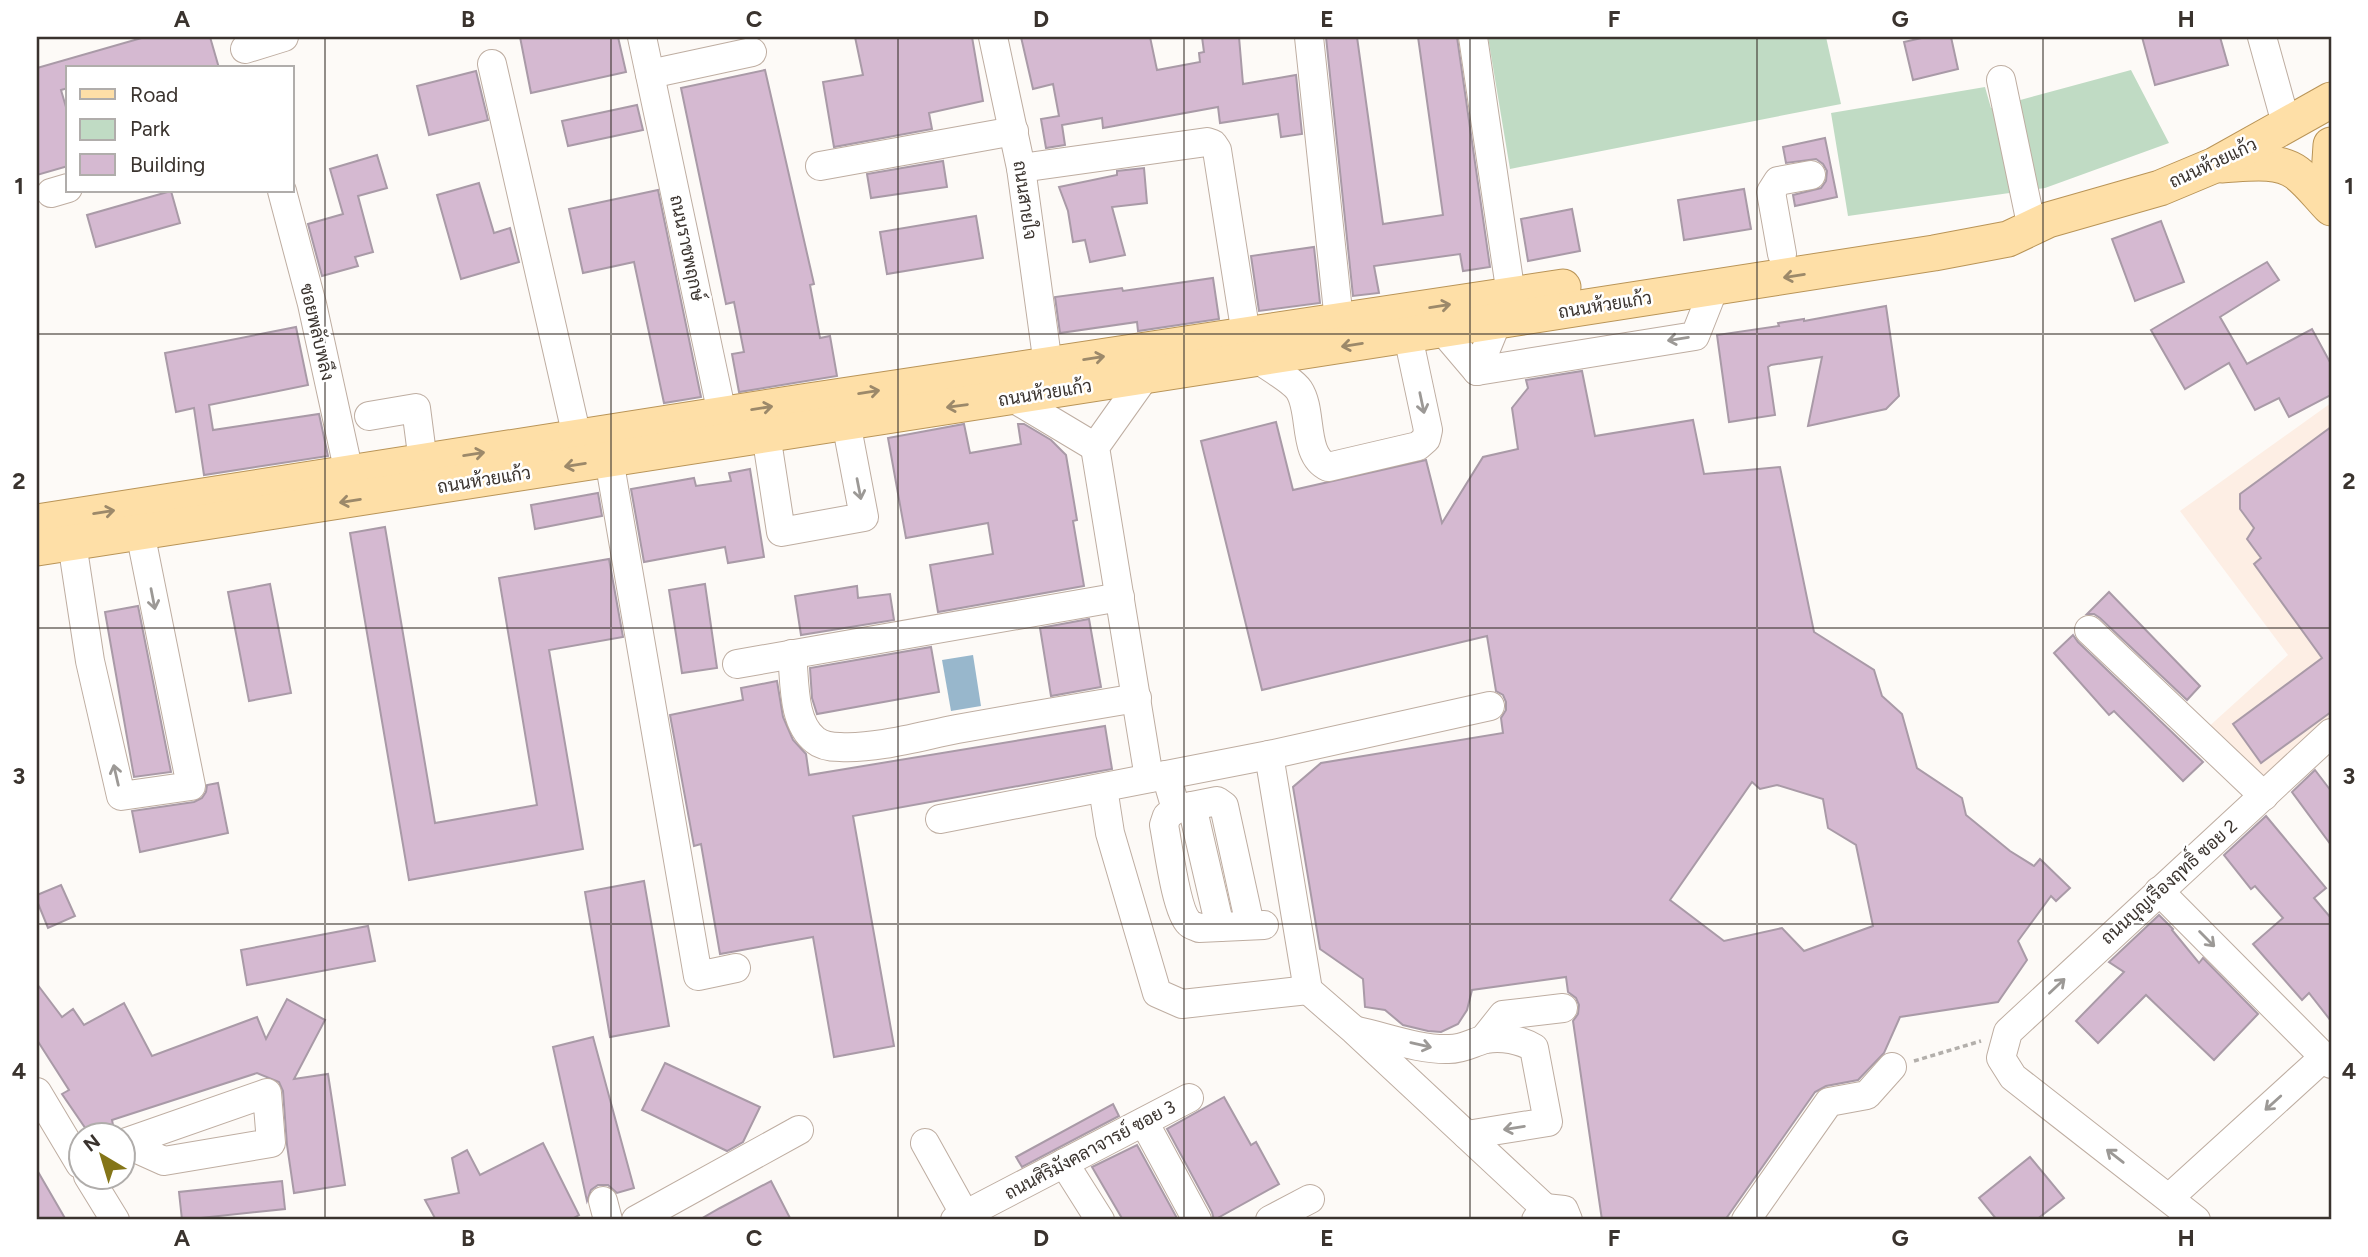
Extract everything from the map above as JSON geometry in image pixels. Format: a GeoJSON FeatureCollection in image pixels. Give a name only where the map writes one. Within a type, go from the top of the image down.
{"type":"FeatureCollection","features":[{"type":"Feature","properties":{"kind":"main road","name":"ถนนห้วยแก้ว"},"geometry":{"type":"LineString","coordinates":[[37,548],[609,459],[724,427],[1048,365],[1443,331],[1504,309],[1775,256],[2004,218],[2039,219],[2160,188],[2215,165],[2331,100]]}},
{"type":"Feature","properties":{"kind":"main road"},"geometry":{"type":"LineString","coordinates":[[2287,127],[2331,203]]}},
{"type":"Feature","properties":{"kind":"main road"},"geometry":{"type":"LineString","coordinates":[[2331,145],[2331,186]]}},
{"type":"Feature","properties":{"kind":"main road"},"geometry":{"type":"LineString","coordinates":[[2215,165],[2268,163],[2281,166],[2296,172],[2331,208]]}},
{"type":"Feature","properties":{"kind":"main road","name":"ถนนห้วยแก้ว"},"geometry":{"type":"LineString","coordinates":[[37,522],[577,437],[724,427],[766,434],[1013,398],[1144,378],[1339,321],[1504,309],[1714,288],[2008,239],[2039,219]]}},
{"type":"Feature","properties":{"kind":"street"},"geometry":{"type":"LineString","coordinates":[[245,52],[284,37]]}},
{"type":"Feature","properties":{"kind":"street","name":"ถนนสายใจ"},"geometry":{"type":"LineString","coordinates":[[993,37],[1021,169],[1048,365]]}},
{"type":"Feature","properties":{"kind":"street"},"geometry":{"type":"LineString","coordinates":[[1309,37],[1339,321]]}},
{"type":"Feature","properties":{"kind":"street"},"geometry":{"type":"LineString","coordinates":[[1473,37],[1504,309],[1477,371]]}},
{"type":"Feature","properties":{"kind":"street"},"geometry":{"type":"LineString","coordinates":[[2262,37],[2287,127]]}},
{"type":"Feature","properties":{"kind":"street","name":"ถนนราชพฤกษ์"},"geometry":{"type":"LineString","coordinates":[[724,427],[646,55],[744,44]]}},
{"type":"Feature","properties":{"kind":"street"},"geometry":{"type":"LineString","coordinates":[[492,64],[577,437]]}},
{"type":"Feature","properties":{"kind":"street"},"geometry":{"type":"LineString","coordinates":[[2001,80],[2039,219]]}},
{"type":"Feature","properties":{"kind":"street"},"geometry":{"type":"LineString","coordinates":[[820,166],[1014,131]]}},
{"type":"Feature","properties":{"kind":"street"},"geometry":{"type":"LineString","coordinates":[[1021,169],[1207,142],[1213,144],[1217,150],[1252,347],[1300,391],[1315,453],[1322,464],[1328,467],[1419,446],[1426,439],[1428,430],[1408,336]]}},
{"type":"Feature","properties":{"kind":"street"},"geometry":{"type":"LineString","coordinates":[[1775,256],[1771,192],[1778,181],[1811,174]]}},
{"type":"Feature","properties":{"kind":"street","name":"ซอยพลับพลึง"},"geometry":{"type":"LineString","coordinates":[[282,192],[312,304],[349,473]]}},
{"type":"Feature","properties":{"kind":"street"},"geometry":{"type":"LineString","coordinates":[[1755,196],[1775,256]]}},
{"type":"Feature","properties":{"kind":"street"},"geometry":{"type":"LineString","coordinates":[[1477,371],[1695,336],[1714,288]]}},
{"type":"Feature","properties":{"kind":"street"},"geometry":{"type":"LineString","coordinates":[[1443,331],[1477,371]]}},
{"type":"Feature","properties":{"kind":"street"},"geometry":{"type":"LineString","coordinates":[[1144,378],[1095,447],[1137,698],[1158,776],[1184,808],[1220,927],[1257,925],[1224,806],[1217,801],[1184,808]]}},
{"type":"Feature","properties":{"kind":"street"},"geometry":{"type":"LineString","coordinates":[[1013,398],[1095,447]]}},
{"type":"Feature","properties":{"kind":"street"},"geometry":{"type":"LineString","coordinates":[[369,415],[416,408],[423,462]]}},
{"type":"Feature","properties":{"kind":"street"},"geometry":{"type":"LineString","coordinates":[[766,434],[781,532],[864,517],[846,422]]}},
{"type":"Feature","properties":{"kind":"street"},"geometry":{"type":"LineString","coordinates":[[609,459],[698,976],[736,968]]}},
{"type":"Feature","properties":{"kind":"street"},"geometry":{"type":"LineString","coordinates":[[72,542],[90,662],[121,796],[191,786],[140,533]]}},
{"type":"Feature","properties":{"kind":"street"},"geometry":{"type":"LineString","coordinates":[[737,664],[1120,597]]}},
{"type":"Feature","properties":{"kind":"street"},"geometry":{"type":"LineString","coordinates":[[2089,630],[2264,796]]}},
{"type":"Feature","properties":{"kind":"street"},"geometry":{"type":"LineString","coordinates":[[792,654],[798,708],[803,724],[815,740],[825,746],[843,748],[889,742],[1137,698]]}},
{"type":"Feature","properties":{"kind":"street"},"geometry":{"type":"LineString","coordinates":[[940,819],[1104,789],[1490,706]]}},
{"type":"Feature","properties":{"kind":"street","name":"ถนนบุญเรืองฤทธิ์ ซอย 2"},"geometry":{"type":"LineString","coordinates":[[2008,1032],[2331,733]]}},
{"type":"Feature","properties":{"kind":"street"},"geometry":{"type":"LineString","coordinates":[[1269,755],[1308,990],[1467,1135],[1550,1216]]}},
{"type":"Feature","properties":{"kind":"street"},"geometry":{"type":"LineString","coordinates":[[1104,789],[1110,833],[1157,993],[1182,1003],[1308,990]]}},
{"type":"Feature","properties":{"kind":"street"},"geometry":{"type":"LineString","coordinates":[[2159,891],[2327,1061],[2168,1198]]}},
{"type":"Feature","properties":{"kind":"street"},"geometry":{"type":"LineString","coordinates":[[1484,1039],[1503,1015],[1563,1008]]}},
{"type":"Feature","properties":{"kind":"street"},"geometry":{"type":"LineString","coordinates":[[1354,1030],[1436,1048],[1463,1048],[1484,1039],[1512,1039],[1534,1048],[1548,1122],[1467,1135]]}},
{"type":"Feature","properties":{"kind":"street"},"geometry":{"type":"LineString","coordinates":[[2008,1032],[2001,1058],[2012,1077],[2196,1220]]}},
{"type":"Feature","properties":{"kind":"street"},"geometry":{"type":"LineString","coordinates":[[1746,1220],[1829,1102],[1867,1095],[1892,1067]]}},
{"type":"Feature","properties":{"kind":"street"},"geometry":{"type":"LineString","coordinates":[[37,1092],[66,1138]]}},
{"type":"Feature","properties":{"kind":"street"},"geometry":{"type":"LineString","coordinates":[[268,1093],[271,1143],[164,1161],[123,1144],[242,1102],[268,1093]]}},
{"type":"Feature","properties":{"kind":"street","name":"ถนนศิริมังคลาจารย์ ซอย 3"},"geometry":{"type":"LineString","coordinates":[[960,1218],[1189,1098]]}},
{"type":"Feature","properties":{"kind":"street"},"geometry":{"type":"LineString","coordinates":[[1144,1122],[1197,1220]]}},
{"type":"Feature","properties":{"kind":"street"},"geometry":{"type":"LineString","coordinates":[[636,1220],[799,1130]]}},
{"type":"Feature","properties":{"kind":"street"},"geometry":{"type":"LineString","coordinates":[[925,1143],[960,1218]]}},
{"type":"Feature","properties":{"kind":"street"},"geometry":{"type":"LineString","coordinates":[[1064,1163],[1100,1220]]}},
{"type":"Feature","properties":{"kind":"street"},"geometry":{"type":"LineString","coordinates":[[97,1190],[115,1220]]}},
{"type":"Feature","properties":{"kind":"street"},"geometry":{"type":"LineString","coordinates":[[1270,1220],[1310,1199]]}},
{"type":"Feature","properties":{"kind":"path"},"geometry":{"type":"LineString","coordinates":[[1892,1067],[2008,1032]]}},
{"type":"Feature","properties":{"kind":"shaded area"},"geometry":{"type":"Polygon","coordinates":[[[2331,403],[2331,719],[2263,784],[2205,730],[2288,655],[2180,511],[2331,403]]]}},
{"type":"Feature","properties":{"kind":"green space"},"geometry":{"type":"Polygon","coordinates":[[[1488,37],[1826,37],[1841,104],[1510,169],[1488,37]]]}},
{"type":"Feature","properties":{"kind":"green space"},"geometry":{"type":"Polygon","coordinates":[[[2131,70],[2169,143],[2045,188],[1848,216],[1831,113],[1985,87],[1991,108],[2131,70]]]}},
{"type":"Feature","properties":{"kind":"water"},"geometry":{"type":"Polygon","coordinates":[[[973,655],[981,706],[951,711],[942,660],[973,655]]]}},
{"type":"Feature","properties":{"kind":"building"},"geometry":{"type":"Polygon","coordinates":[[[145,37],[210,37],[218,66],[66,66],[66,89],[61,90],[66,107],[66,167],[37,175],[37,68],[145,37]]]}},
{"type":"Feature","properties":{"kind":"building"},"geometry":{"type":"Polygon","coordinates":[[[520,37],[618,37],[626,72],[531,93],[520,37]]]}},
{"type":"Feature","properties":{"kind":"building"},"geometry":{"type":"Polygon","coordinates":[[[855,37],[972,37],[983,101],[929,113],[932,129],[834,147],[823,82],[863,75],[855,37]]]}},
{"type":"Feature","properties":{"kind":"building"},"geometry":{"type":"Polygon","coordinates":[[[1021,37],[1150,37],[1157,70],[1200,62],[1199,53],[1204,52],[1202,37],[1239,37],[1243,84],[1296,75],[1302,134],[1281,137],[1278,114],[1220,123],[1218,107],[1103,128],[1102,118],[1062,125],[1065,145],[1046,148],[1041,119],[1059,116],[1053,84],[1033,89],[1021,37]]]}},
{"type":"Feature","properties":{"kind":"building"},"geometry":{"type":"Polygon","coordinates":[[[1326,37],[1357,37],[1383,224],[1443,215],[1418,37],[1457,37],[1490,267],[1463,271],[1460,254],[1374,266],[1379,293],[1353,296],[1326,37]]]}},
{"type":"Feature","properties":{"kind":"building"},"geometry":{"type":"Polygon","coordinates":[[[1926,37],[1951,37],[1958,69],[1913,80],[1904,42],[1926,37]]]}},
{"type":"Feature","properties":{"kind":"building"},"geometry":{"type":"Polygon","coordinates":[[[2142,37],[2220,37],[2228,65],[2155,85],[2142,37]]]}},
{"type":"Feature","properties":{"kind":"building"},"geometry":{"type":"Polygon","coordinates":[[[765,70],[814,284],[810,285],[820,338],[830,336],[837,376],[739,392],[732,354],[744,352],[734,302],[726,304],[681,88],[765,70]]]}},
{"type":"Feature","properties":{"kind":"building"},"geometry":{"type":"Polygon","coordinates":[[[476,71],[488,120],[429,135],[417,86],[476,71]]]}},
{"type":"Feature","properties":{"kind":"building"},"geometry":{"type":"Polygon","coordinates":[[[637,105],[643,130],[568,146],[562,121],[637,105]]]}},
{"type":"Feature","properties":{"kind":"building"},"geometry":{"type":"Polygon","coordinates":[[[1825,138],[1837,197],[1795,206],[1793,195],[1821,188],[1826,181],[1827,171],[1816,159],[1786,163],[1783,147],[1825,138]]]}},
{"type":"Feature","properties":{"kind":"building"},"geometry":{"type":"Polygon","coordinates":[[[377,155],[387,188],[358,196],[373,252],[355,257],[358,266],[322,276],[308,224],[343,214],[330,169],[377,155]]]}},
{"type":"Feature","properties":{"kind":"building"},"geometry":{"type":"Polygon","coordinates":[[[943,161],[947,187],[871,198],[867,174],[943,161]]]}},
{"type":"Feature","properties":{"kind":"building"},"geometry":{"type":"Polygon","coordinates":[[[1144,168],[1147,203],[1112,207],[1125,255],[1090,262],[1085,240],[1073,242],[1068,211],[1059,187],[1117,175],[1117,171],[1144,168]]]}},
{"type":"Feature","properties":{"kind":"building"},"geometry":{"type":"Polygon","coordinates":[[[479,183],[494,233],[510,228],[519,262],[461,279],[437,195],[479,183]]]}},
{"type":"Feature","properties":{"kind":"building"},"geometry":{"type":"Polygon","coordinates":[[[1744,189],[1751,229],[1684,240],[1678,200],[1744,189]]]}},
{"type":"Feature","properties":{"kind":"building"},"geometry":{"type":"Polygon","coordinates":[[[658,190],[701,397],[664,403],[634,262],[583,273],[569,209],[658,190]]]}},
{"type":"Feature","properties":{"kind":"building"},"geometry":{"type":"Polygon","coordinates":[[[171,192],[180,223],[96,247],[87,215],[171,192]]]}},
{"type":"Feature","properties":{"kind":"building"},"geometry":{"type":"Polygon","coordinates":[[[1572,209],[1580,251],[1528,261],[1521,219],[1572,209]]]}},
{"type":"Feature","properties":{"kind":"building"},"geometry":{"type":"Polygon","coordinates":[[[976,216],[983,258],[887,274],[880,232],[976,216]]]}},
{"type":"Feature","properties":{"kind":"building"},"geometry":{"type":"Polygon","coordinates":[[[2161,221],[2184,282],[2135,301],[2112,239],[2161,221]]]}},
{"type":"Feature","properties":{"kind":"building"},"geometry":{"type":"Polygon","coordinates":[[[1314,247],[1320,303],[1259,311],[1251,256],[1314,247]]]}},
{"type":"Feature","properties":{"kind":"building"},"geometry":{"type":"Polygon","coordinates":[[[2267,262],[2279,280],[2220,317],[2247,364],[2312,329],[2331,364],[2331,395],[2289,417],[2279,398],[2255,410],[2229,363],[2185,389],[2151,330],[2267,262]]]}},
{"type":"Feature","properties":{"kind":"building"},"geometry":{"type":"Polygon","coordinates":[[[1213,278],[1219,319],[1138,331],[1137,322],[1060,333],[1055,297],[1122,288],[1123,291],[1213,278]]]}},
{"type":"Feature","properties":{"kind":"building"},"geometry":{"type":"Polygon","coordinates":[[[1886,306],[1899,396],[1886,409],[1808,426],[1822,357],[1768,367],[1775,415],[1729,422],[1717,335],[1886,306]]]}},
{"type":"Feature","properties":{"kind":"building"},"geometry":{"type":"Polygon","coordinates":[[[296,327],[308,385],[209,405],[213,430],[319,414],[328,456],[204,475],[194,408],[176,412],[165,353],[296,327]]]}},
{"type":"Feature","properties":{"kind":"building"},"geometry":{"type":"Polygon","coordinates":[[[1582,371],[1595,436],[1693,420],[1704,474],[1780,467],[1814,632],[1874,670],[1882,696],[1902,714],[1917,768],[1962,798],[1966,815],[2010,851],[2034,866],[2040,859],[2070,888],[2056,901],[2051,896],[2018,941],[2027,960],[1998,1002],[1900,1017],[1884,1053],[1858,1080],[1826,1086],[1815,1092],[1725,1220],[1602,1220],[1573,1021],[1578,1014],[1579,1005],[1576,998],[1568,992],[1566,977],[1472,990],[1467,1010],[1458,1024],[1441,1032],[1428,1031],[1403,1025],[1385,1010],[1365,1007],[1363,979],[1320,949],[1293,787],[1321,763],[1503,733],[1501,718],[1506,710],[1506,702],[1503,695],[1496,691],[1487,636],[1262,690],[1201,441],[1276,422],[1293,490],[1426,460],[1442,523],[1483,457],[1518,449],[1512,408],[1528,388],[1526,380],[1582,371]],[[1752,782],[1670,900],[1724,941],[1782,928],[1804,951],[1873,926],[1856,845],[1828,828],[1823,799],[1777,785],[1760,789],[1752,782]]]}},
{"type":"Feature","properties":{"kind":"building"},"geometry":{"type":"Polygon","coordinates":[[[964,424],[970,453],[1021,444],[1018,424],[1024,424],[1051,440],[1066,455],[1084,586],[938,612],[930,565],[993,554],[988,523],[906,538],[888,438],[964,424]]]}},
{"type":"Feature","properties":{"kind":"building"},"geometry":{"type":"Polygon","coordinates":[[[2331,427],[2331,712],[2261,763],[2233,724],[2322,658],[2254,564],[2261,558],[2247,539],[2254,528],[2240,509],[2240,494],[2331,427]]]}},
{"type":"Feature","properties":{"kind":"building"},"geometry":{"type":"Polygon","coordinates":[[[750,469],[764,557],[728,563],[725,547],[644,562],[631,489],[694,478],[696,486],[731,481],[729,473],[750,469]]]}},
{"type":"Feature","properties":{"kind":"building"},"geometry":{"type":"Polygon","coordinates":[[[598,493],[602,516],[535,529],[531,505],[598,493]]]}},
{"type":"Feature","properties":{"kind":"building"},"geometry":{"type":"Polygon","coordinates":[[[385,527],[435,823],[537,805],[499,578],[609,559],[623,637],[549,650],[583,849],[409,880],[350,533],[385,527]]]}},
{"type":"Feature","properties":{"kind":"building"},"geometry":{"type":"Polygon","coordinates":[[[270,584],[291,693],[249,701],[228,592],[270,584]]]}},
{"type":"Feature","properties":{"kind":"building"},"geometry":{"type":"Polygon","coordinates":[[[705,584],[717,668],[682,673],[669,590],[705,584]]]}},
{"type":"Feature","properties":{"kind":"building"},"geometry":{"type":"Polygon","coordinates":[[[857,586],[858,598],[890,594],[894,620],[801,635],[795,596],[857,586]]]}},
{"type":"Feature","properties":{"kind":"building"},"geometry":{"type":"Polygon","coordinates":[[[2109,592],[2200,686],[2187,700],[2100,618],[2087,614],[2109,592]]]}},
{"type":"Feature","properties":{"kind":"building"},"geometry":{"type":"Polygon","coordinates":[[[138,606],[171,772],[134,777],[105,612],[138,606]]]}},
{"type":"Feature","properties":{"kind":"building"},"geometry":{"type":"Polygon","coordinates":[[[1089,619],[1101,687],[1051,696],[1040,628],[1089,619]]]}},
{"type":"Feature","properties":{"kind":"building"},"geometry":{"type":"Polygon","coordinates":[[[2073,635],[2203,762],[2183,781],[2114,711],[2109,715],[2054,653],[2073,635]]]}},
{"type":"Feature","properties":{"kind":"building"},"geometry":{"type":"Polygon","coordinates":[[[931,647],[939,692],[817,714],[812,698],[810,668],[931,647]]]}},
{"type":"Feature","properties":{"kind":"building"},"geometry":{"type":"Polygon","coordinates":[[[777,681],[783,717],[793,740],[806,754],[809,775],[1105,726],[1112,769],[853,816],[894,1046],[834,1057],[813,937],[720,954],[701,844],[694,846],[670,715],[743,700],[741,688],[777,681]]]}},
{"type":"Feature","properties":{"kind":"building"},"geometry":{"type":"Polygon","coordinates":[[[2315,770],[2331,791],[2331,845],[2292,792],[2315,770]]]}},
{"type":"Feature","properties":{"kind":"building"},"geometry":{"type":"Polygon","coordinates":[[[218,783],[228,833],[140,852],[132,811],[194,802],[202,798],[207,785],[218,783]]]}},
{"type":"Feature","properties":{"kind":"building"},"geometry":{"type":"Polygon","coordinates":[[[2266,816],[2326,888],[2314,898],[2331,918],[2331,1021],[2309,993],[2302,1000],[2253,944],[2283,918],[2255,886],[2251,889],[2224,855],[2266,816]]]}},
{"type":"Feature","properties":{"kind":"building"},"geometry":{"type":"Polygon","coordinates":[[[644,881],[669,1026],[610,1037],[585,892],[644,881]]]}},
{"type":"Feature","properties":{"kind":"building"},"geometry":{"type":"Polygon","coordinates":[[[61,885],[75,916],[48,928],[37,895],[61,885]]]}},
{"type":"Feature","properties":{"kind":"building"},"geometry":{"type":"Polygon","coordinates":[[[2159,915],[2199,963],[2203,958],[2258,1014],[2214,1060],[2146,995],[2098,1043],[2076,1021],[2124,972],[2109,962],[2159,915]]]}},
{"type":"Feature","properties":{"kind":"building"},"geometry":{"type":"Polygon","coordinates":[[[368,926],[375,961],[247,985],[241,950],[368,926]]]}},
{"type":"Feature","properties":{"kind":"building"},"geometry":{"type":"Polygon","coordinates":[[[37,984],[62,1017],[73,1009],[84,1025],[124,1003],[152,1056],[257,1017],[266,1039],[287,999],[325,1020],[294,1079],[328,1074],[345,1185],[294,1193],[283,1091],[279,1082],[257,1073],[112,1120],[80,1120],[62,1094],[69,1090],[37,1040],[37,984]]]}},
{"type":"Feature","properties":{"kind":"building"},"geometry":{"type":"Polygon","coordinates":[[[593,1037],[634,1188],[617,1193],[608,1185],[598,1185],[591,1190],[587,1201],[553,1047],[593,1037]]]}},
{"type":"Feature","properties":{"kind":"building"},"geometry":{"type":"Polygon","coordinates":[[[665,1063],[760,1107],[743,1142],[727,1151],[642,1110],[665,1063]]]}},
{"type":"Feature","properties":{"kind":"building"},"geometry":{"type":"Polygon","coordinates":[[[1224,1097],[1251,1145],[1256,1142],[1279,1184],[1214,1220],[1167,1129],[1224,1097]]]}},
{"type":"Feature","properties":{"kind":"building"},"geometry":{"type":"Polygon","coordinates":[[[1113,1104],[1119,1116],[1022,1167],[1016,1157],[1113,1104]]]}},
{"type":"Feature","properties":{"kind":"building"},"geometry":{"type":"Polygon","coordinates":[[[543,1143],[579,1215],[570,1220],[436,1220],[425,1200],[459,1193],[452,1158],[467,1150],[480,1175],[543,1143]]]}},
{"type":"Feature","properties":{"kind":"building"},"geometry":{"type":"Polygon","coordinates":[[[1137,1145],[1178,1220],[1123,1220],[1092,1167],[1137,1145]]]}},
{"type":"Feature","properties":{"kind":"building"},"geometry":{"type":"Polygon","coordinates":[[[2030,1157],[2064,1198],[2036,1220],[1997,1220],[1979,1198],[2030,1157]]]}},
{"type":"Feature","properties":{"kind":"building"},"geometry":{"type":"Polygon","coordinates":[[[37,1170],[66,1220],[37,1220],[37,1170]]]}},
{"type":"Feature","properties":{"kind":"building"},"geometry":{"type":"Polygon","coordinates":[[[282,1181],[285,1209],[182,1220],[179,1192],[282,1181]]]}},
{"type":"Feature","properties":{"kind":"building"},"geometry":{"type":"Polygon","coordinates":[[[771,1181],[791,1220],[699,1220],[720,1208],[771,1181]]]}}]}
